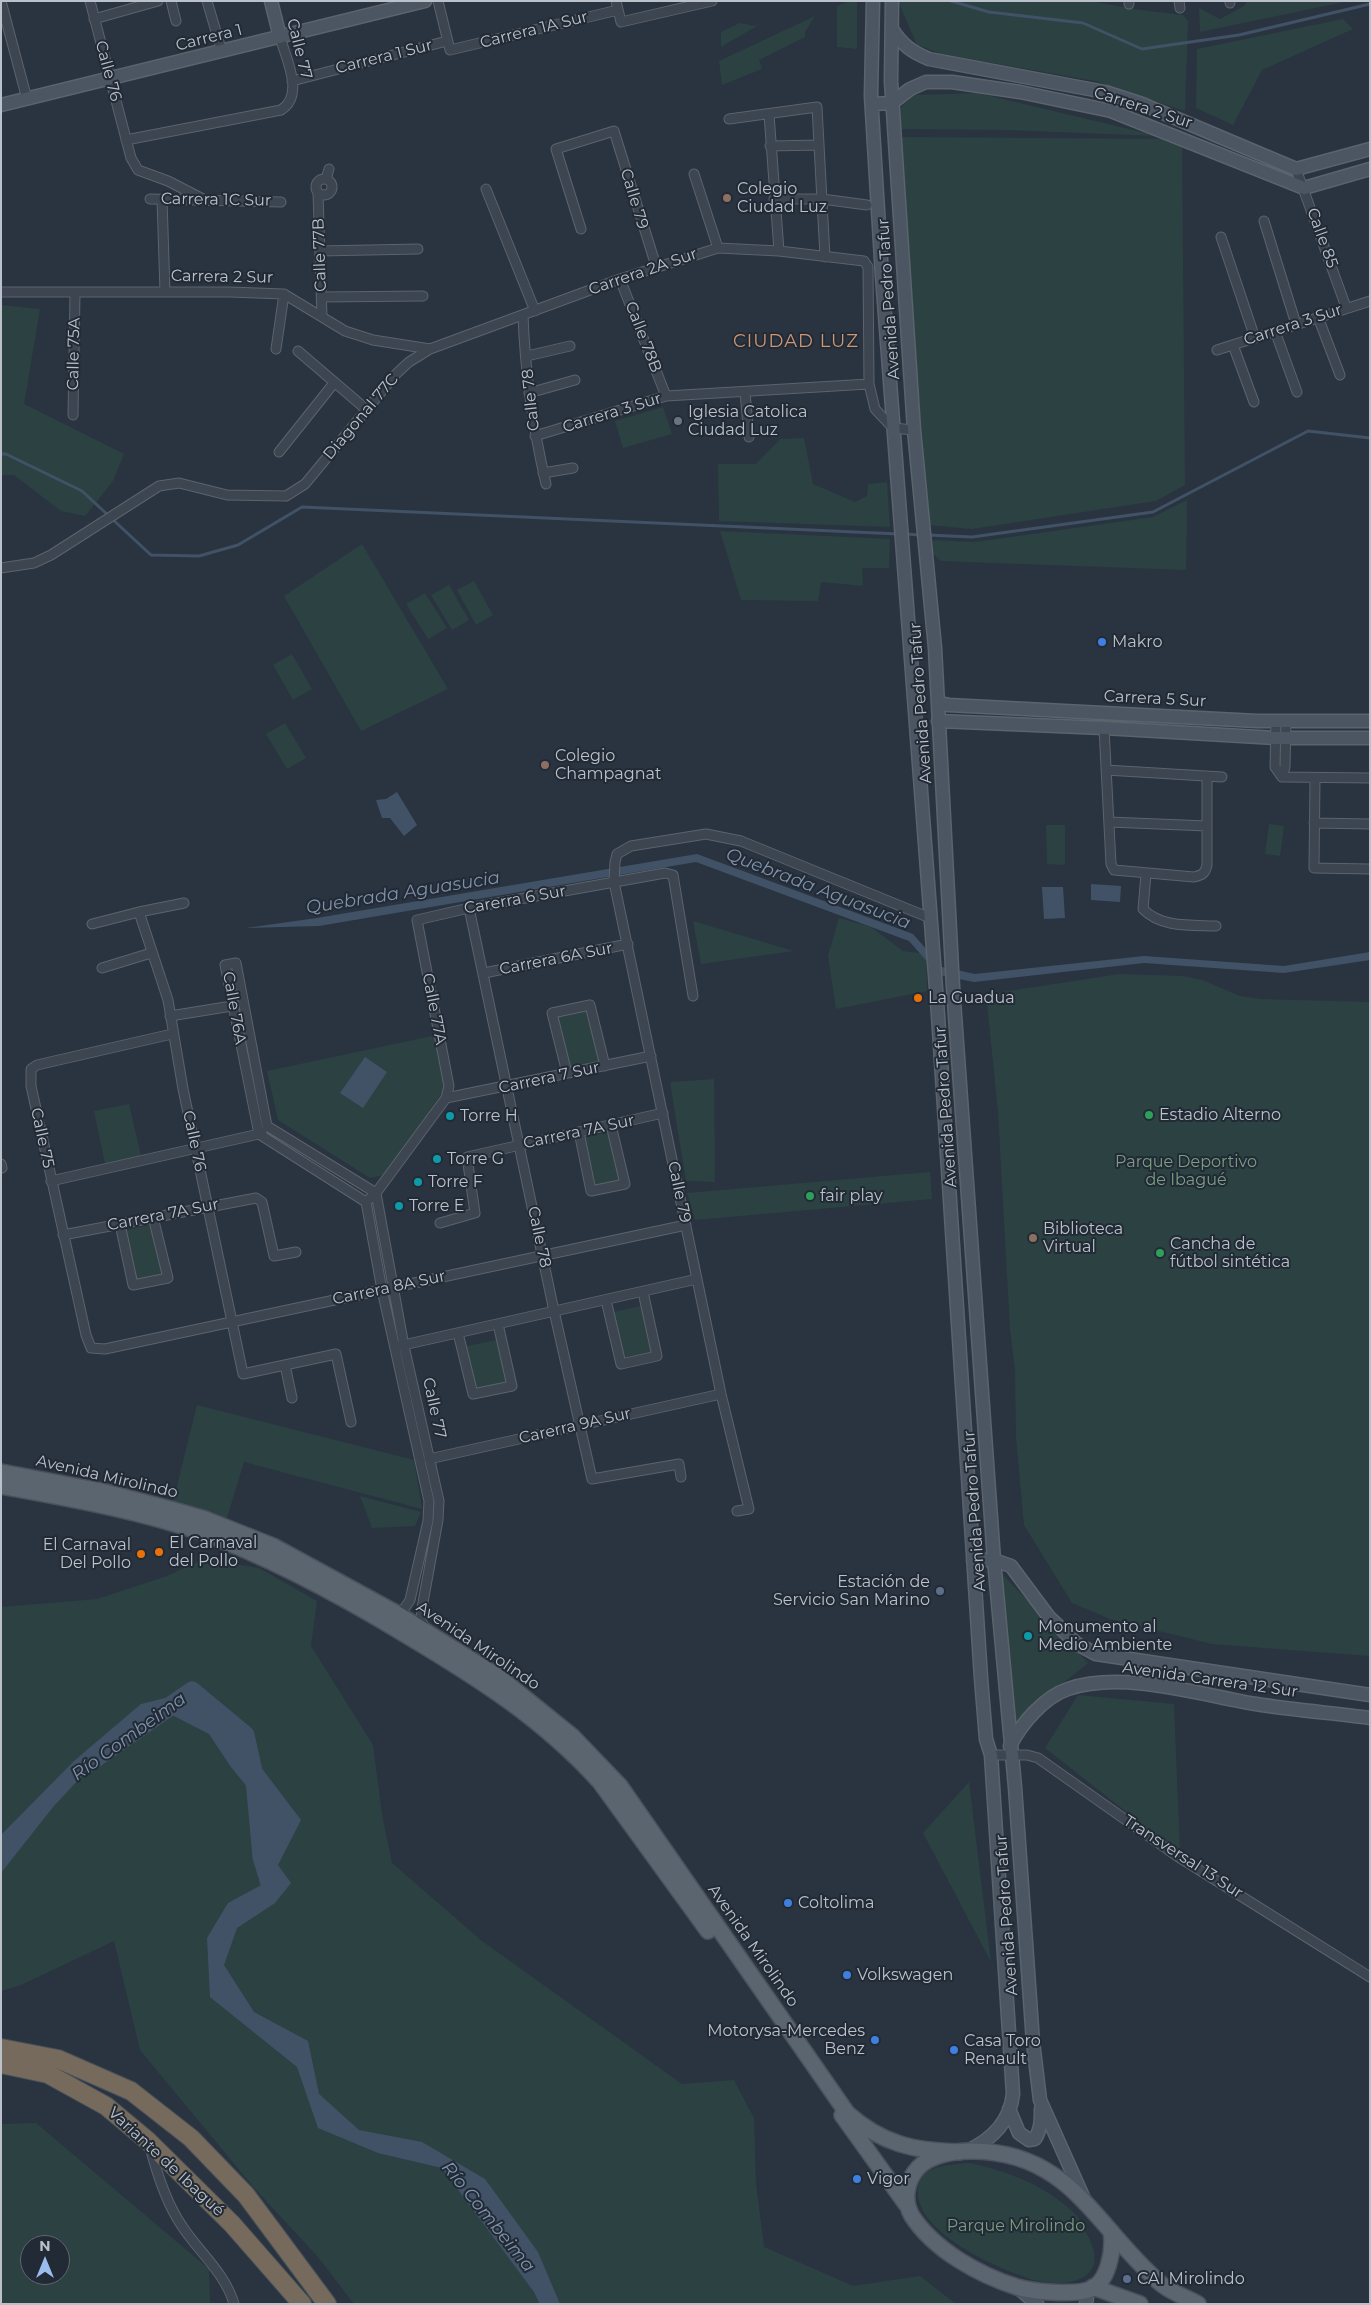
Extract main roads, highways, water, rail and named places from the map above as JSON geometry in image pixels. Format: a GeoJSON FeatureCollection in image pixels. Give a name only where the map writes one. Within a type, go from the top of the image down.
{"type":"FeatureCollection","features":[{"type":"Feature","properties":{"kind":"highway","name":"Variante de Ibagué"},"geometry":{"type":"LineString","coordinates":[[1,2048],[58,2059],[131,2091],[191,2138],[246,2195],[328,2304]]}},
{"type":"Feature","properties":{"kind":"highway","name":"Variante de Ibagué"},"geometry":{"type":"LineString","coordinates":[[1,2064],[48,2074],[106,2106],[148,2141],[232,2224],[302,2304]]}},
{"type":"Feature","properties":{"kind":"main road","name":"Calle 77"},"geometry":{"type":"LineString","coordinates":[[270,1],[280,37]]}},
{"type":"Feature","properties":{"kind":"main road","name":"Carrera 1"},"geometry":{"type":"LineString","coordinates":[[1,105],[425,1]]}},
{"type":"Feature","properties":{"kind":"main road","name":"Avenida Pedro Tafur"},"geometry":{"type":"LineString","coordinates":[[892,2],[890,58],[892,103],[914,430],[935,648],[953,987],[994,1560],[1033,2042],[1040,2100],[1085,2201]]}},
{"type":"Feature","properties":{"kind":"main road","name":"Avenida Pedro Tafur"},"geometry":{"type":"LineString","coordinates":[[872,3],[872,104],[893,428],[905,552],[973,1560],[986,1739],[992,1755],[1014,2094],[1010,2109],[997,2132],[984,2143],[963,2151]]}},
{"type":"Feature","properties":{"kind":"main road","name":"Carrera 2 Sur"},"geometry":{"type":"LineString","coordinates":[[892,28],[901,43],[929,59],[1105,92],[1142,104],[1296,169],[1370,149]]}},
{"type":"Feature","properties":{"kind":"main road","name":"Carrera 2 Sur"},"geometry":{"type":"LineString","coordinates":[[892,103],[916,86],[938,81],[1020,92],[1112,111],[1304,188],[1370,169]]}},
{"type":"Feature","properties":{"kind":"main road"},"geometry":{"type":"LineString","coordinates":[[872,104],[892,103]]}},
{"type":"Feature","properties":{"kind":"main road","name":"Carrera 5 Sur"},"geometry":{"type":"LineString","coordinates":[[938,703],[977,707],[1281,721],[1370,722]]}},
{"type":"Feature","properties":{"kind":"main road","name":"Carrera 5 Sur"},"geometry":{"type":"LineString","coordinates":[[938,721],[1281,738],[1370,738]]}},
{"type":"Feature","properties":{"kind":"main road","name":"Avenida Mirolindo"},"geometry":{"type":"LineString","coordinates":[[1,1472],[101,1491],[205,1519],[273,1546],[396,1612],[499,1677],[565,1730],[608,1771],[847,2112],[856,2121],[896,2144],[929,2151],[993,2153],[1031,2162],[1060,2178],[1085,2201],[1111,2231]]}},
{"type":"Feature","properties":{"kind":"main road","name":"Avenida Mirolindo"},"geometry":{"type":"LineString","coordinates":[[1,1486],[89,1502],[198,1532],[259,1555],[373,1615],[464,1670],[524,1710],[565,1746],[600,1782],[906,2204],[924,2233],[972,2267],[1018,2287],[1038,2291],[1089,2294]]}},
{"type":"Feature","properties":{"kind":"main road","name":"Avenida Carrera 12 Sur"},"geometry":{"type":"LineString","coordinates":[[973,1560],[994,1560],[1011,1566],[1050,1617],[1077,1644],[1096,1654],[1370,1695]]}},
{"type":"Feature","properties":{"kind":"main road","name":"Avenida Carrera 12 Sur"},"geometry":{"type":"LineString","coordinates":[[1010,1750],[1024,1724],[1059,1693],[1070,1688],[1111,1682],[1144,1684],[1259,1704],[1370,1718]]}},
{"type":"Feature","properties":{"kind":"main road"},"geometry":{"type":"LineString","coordinates":[[1010,2109],[1015,2125],[1024,2138],[1035,2139],[1041,2127],[1040,2100]]}},
{"type":"Feature","properties":{"kind":"main road"},"geometry":{"type":"LineString","coordinates":[[906,2204],[907,2189],[918,2167],[929,2160],[963,2151]]}},
{"type":"Feature","properties":{"kind":"main road"},"geometry":{"type":"LineString","coordinates":[[1111,2231],[1113,2243],[1111,2257],[1106,2271],[1089,2294],[1140,2304]]}},
{"type":"Feature","properties":{"kind":"main road"},"geometry":{"type":"LineString","coordinates":[[1111,2231],[1160,2284],[1198,2304]]}},
{"type":"Feature","properties":{"kind":"main road"},"geometry":{"type":"LineString","coordinates":[[1018,2287],[1037,2304]]}},
{"type":"Feature","properties":{"kind":"water"},"geometry":{"type":"Polygon","coordinates":[[[397,792],[417,825],[404,836],[390,818],[382,818],[376,800],[386,799],[397,792]]]}},
{"type":"Feature","properties":{"kind":"water","name":"Quebrada Aguasucia"},"geometry":{"type":"Polygon","coordinates":[[[697,854],[913,934],[942,967],[975,974],[1144,956],[1284,966],[1370,952],[1370,960],[1284,973],[1144,963],[974,982],[939,975],[909,941],[696,862],[319,926],[246,928],[317,918],[697,854]]]}},
{"type":"Feature","properties":{"kind":"water"},"geometry":{"type":"Polygon","coordinates":[[[1091,884],[1121,886],[1120,902],[1091,900],[1091,884]]]}},
{"type":"Feature","properties":{"kind":"water"},"geometry":{"type":"Polygon","coordinates":[[[1042,887],[1063,887],[1065,918],[1044,919],[1042,887]]]}},
{"type":"Feature","properties":{"kind":"water"},"geometry":{"type":"Polygon","coordinates":[[[365,1057],[387,1072],[363,1108],[340,1093],[365,1057]]]}},
{"type":"Feature","properties":{"kind":"water"},"geometry":{"type":"Polygon","coordinates":[[[181,1694],[232,1713],[260,1766],[301,1820],[278,1865],[291,1883],[275,1903],[237,1928],[224,1965],[254,2012],[308,2041],[319,2094],[359,2130],[422,2142],[485,2179],[538,2252],[560,2304],[540,2304],[534,2292],[442,2168],[378,2153],[318,2128],[297,2067],[210,1997],[207,1938],[228,1903],[265,1883],[266,1810],[231,1767],[209,1734],[170,1714],[121,1734],[53,1807],[1,1873],[1,1835],[74,1761],[141,1704],[181,1694]]]}},
{"type":"Feature","properties":{"kind":"waterway"},"geometry":{"type":"LineString","coordinates":[[951,1],[989,12],[1083,23],[1142,49],[1239,35],[1370,4]]}},
{"type":"Feature","properties":{"kind":"waterway"},"geometry":{"type":"LineString","coordinates":[[928,535],[972,537],[1153,512],[1308,431],[1370,438]]}},
{"type":"Feature","properties":{"kind":"waterway"},"geometry":{"type":"LineString","coordinates":[[1,454],[6,454],[82,491],[151,555],[199,556],[238,545],[302,507],[899,534]]}},
{"type":"Feature","properties":{"kind":"waterway"},"geometry":{"type":"LineString","coordinates":[[905,534],[921,535]]}},
{"type":"Feature","properties":{"kind":"waterway","name":"Río Combeima"},"geometry":{"type":"LineString","coordinates":[[84,1766],[192,1691],[245,1735],[255,1780],[262,1857],[272,1890],[269,1893]]}},
{"type":"Feature","properties":{"kind":"place","name":"Colegio Ciudad Luz"},"geometry":{"type":"Point","coordinates":[727,198]}},
{"type":"Feature","properties":{"kind":"place","name":"Iglesia Catolica Ciudad Luz"},"geometry":{"type":"Point","coordinates":[678,421]}},
{"type":"Feature","properties":{"kind":"place","name":"Makro"},"geometry":{"type":"Point","coordinates":[1102,642]}},
{"type":"Feature","properties":{"kind":"place","name":"Colegio Champagnat"},"geometry":{"type":"Point","coordinates":[545,765]}},
{"type":"Feature","properties":{"kind":"place","name":"La Guadua"},"geometry":{"type":"Point","coordinates":[918,998]}},
{"type":"Feature","properties":{"kind":"place","name":"Estadio Alterno"},"geometry":{"type":"Point","coordinates":[1149,1115]}},
{"type":"Feature","properties":{"kind":"place","name":"Torre H"},"geometry":{"type":"Point","coordinates":[450,1116]}},
{"type":"Feature","properties":{"kind":"place","name":"Torre G"},"geometry":{"type":"Point","coordinates":[437,1159]}},
{"type":"Feature","properties":{"kind":"place","name":"Torre F"},"geometry":{"type":"Point","coordinates":[418,1182]}},
{"type":"Feature","properties":{"kind":"place","name":"fair play"},"geometry":{"type":"Point","coordinates":[810,1196]}},
{"type":"Feature","properties":{"kind":"place","name":"Torre E"},"geometry":{"type":"Point","coordinates":[399,1206]}},
{"type":"Feature","properties":{"kind":"place","name":"Biblioteca Virtual"},"geometry":{"type":"Point","coordinates":[1033,1238]}},
{"type":"Feature","properties":{"kind":"place","name":"Cancha de fútbol sintética"},"geometry":{"type":"Point","coordinates":[1160,1253]}},
{"type":"Feature","properties":{"kind":"place","name":"El Carnaval del Pollo"},"geometry":{"type":"Point","coordinates":[159,1552]}},
{"type":"Feature","properties":{"kind":"place","name":"El Carnaval Del Pollo"},"geometry":{"type":"Point","coordinates":[141,1554]}},
{"type":"Feature","properties":{"kind":"place","name":"Estación de Servicio San Marino"},"geometry":{"type":"Point","coordinates":[940,1591]}},
{"type":"Feature","properties":{"kind":"place","name":"Monumento al Medio Ambiente"},"geometry":{"type":"Point","coordinates":[1028,1636]}},
{"type":"Feature","properties":{"kind":"place","name":"Coltolima"},"geometry":{"type":"Point","coordinates":[788,1903]}},
{"type":"Feature","properties":{"kind":"place","name":"Volkswagen"},"geometry":{"type":"Point","coordinates":[847,1975]}},
{"type":"Feature","properties":{"kind":"place","name":"Motorysa-Mercedes Benz"},"geometry":{"type":"Point","coordinates":[875,2040]}},
{"type":"Feature","properties":{"kind":"place","name":"Casa Toro Renault"},"geometry":{"type":"Point","coordinates":[954,2050]}},
{"type":"Feature","properties":{"kind":"place","name":"Vigor"},"geometry":{"type":"Point","coordinates":[857,2179]}},
{"type":"Feature","properties":{"kind":"place","name":"CAI Mirolindo"},"geometry":{"type":"Point","coordinates":[1127,2279]}},
{"type":"Feature","properties":{"kind":"district","name":"CIUDAD LUZ"},"geometry":{"type":"Point","coordinates":[796,342]}},
{"type":"Feature","properties":{"kind":"park label","name":"Parque Deportivo de Ibagué"},"geometry":{"type":"Point","coordinates":[1186,1171]}},
{"type":"Feature","properties":{"kind":"park label","name":"Parque Mirolindo"},"geometry":{"type":"Point","coordinates":[1016,2226]}}]}
